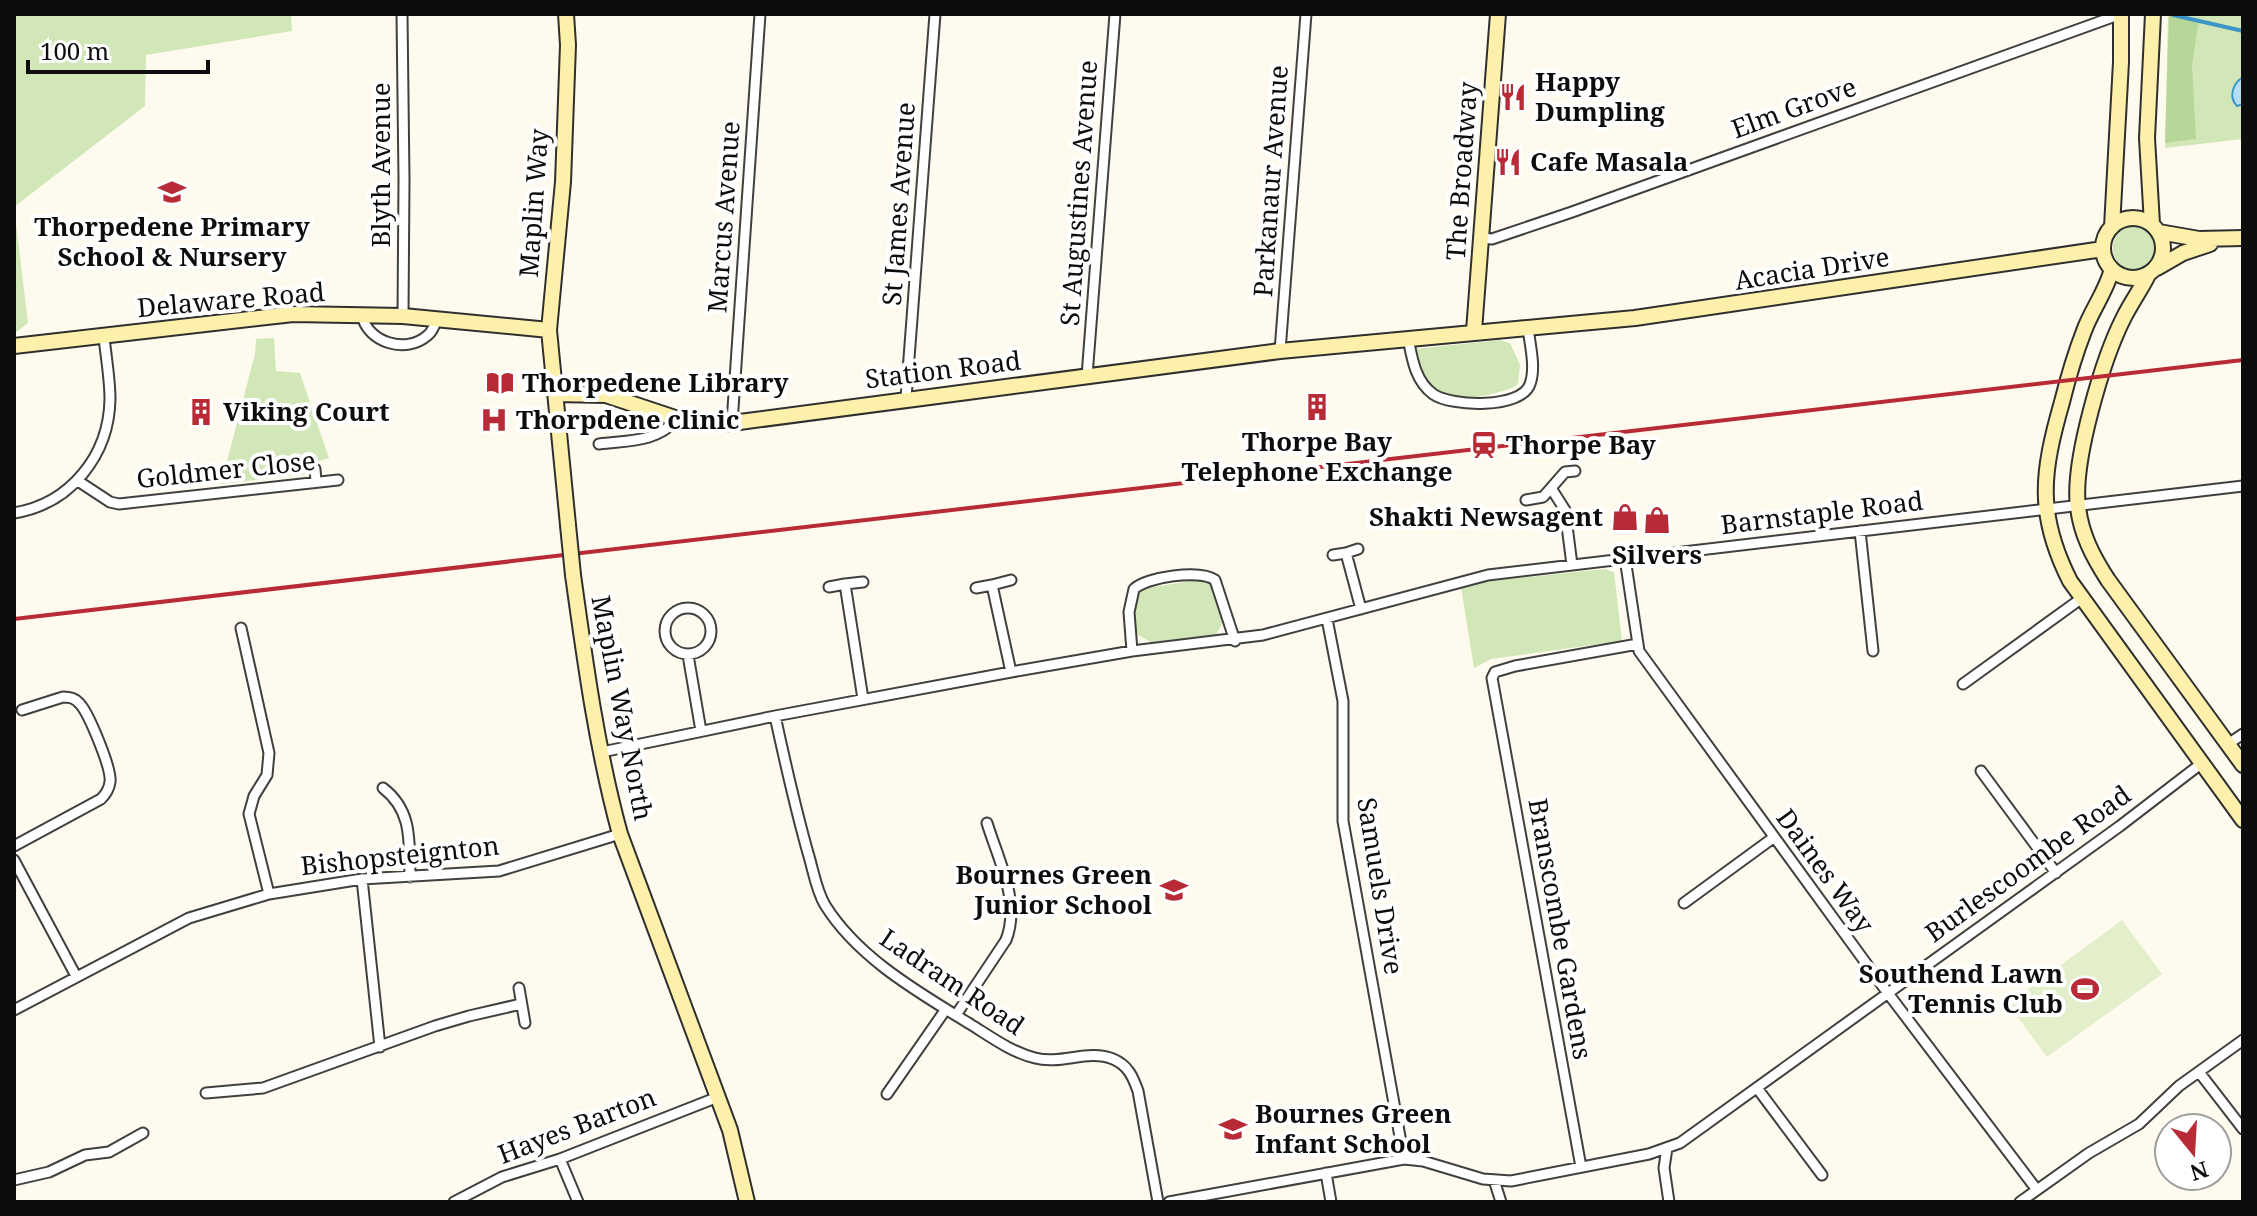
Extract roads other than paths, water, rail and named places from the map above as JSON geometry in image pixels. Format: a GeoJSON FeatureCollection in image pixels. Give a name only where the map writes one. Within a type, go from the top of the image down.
{"type":"FeatureCollection","features":[{"type":"Feature","properties":{"kind":"street","name":"Blyth Avenue"},"geometry":{"type":"LineString","coordinates":[[402,14],[403,316]]}},
{"type":"Feature","properties":{"kind":"street","name":"Maplin Way"},"geometry":{"type":"LineString","coordinates":[[555,394],[549,330],[563,182],[568,45],[566,14]]}},
{"type":"Feature","properties":{"kind":"street","name":"Marcus Avenue"},"geometry":{"type":"LineString","coordinates":[[732,423],[760,14]]}},
{"type":"Feature","properties":{"kind":"street","name":"St James Avenue"},"geometry":{"type":"LineString","coordinates":[[906,398],[935,14]]}},
{"type":"Feature","properties":{"kind":"street","name":"St Augustines Avenue"},"geometry":{"type":"LineString","coordinates":[[1087,376],[1115,14]]}},
{"type":"Feature","properties":{"kind":"street","name":"Parkanaur Avenue"},"geometry":{"type":"LineString","coordinates":[[1280,351],[1306,14]]}},
{"type":"Feature","properties":{"kind":"street","name":"The Broadway"},"geometry":{"type":"LineString","coordinates":[[1474,331],[1498,14]]}},
{"type":"Feature","properties":{"kind":"street","name":"Elm Grove"},"geometry":{"type":"LineString","coordinates":[[1481,238],[1492,239],[1572,212],[2121,14]]}},
{"type":"Feature","properties":{"kind":"street"},"geometry":{"type":"LineString","coordinates":[[2112,227],[2121,14]]}},
{"type":"Feature","properties":{"kind":"street"},"geometry":{"type":"LineString","coordinates":[[2153,14],[2148,179],[2156,228],[2164,248],[2118,330],[2094,403],[2078,467],[2078,507],[2084,533],[2100,568],[2243,765]]}},
{"type":"Feature","properties":{"kind":"street"},"geometry":{"type":"LineString","coordinates":[[2133,218],[2156,228],[2199,239],[2237,238],[2183,253],[2152,272],[2127,278],[2112,269],[2103,249],[2106,234],[2112,227],[2122,220],[2133,218]]}},
{"type":"Feature","properties":{"kind":"street","name":"Acacia Drive"},"geometry":{"type":"LineString","coordinates":[[1215,359],[1707,308],[2103,249]]}},
{"type":"Feature","properties":{"kind":"street"},"geometry":{"type":"LineString","coordinates":[[2112,269],[2084,330],[2051,439],[2045,471],[2046,509],[2052,540],[2070,581],[2243,820]]}},
{"type":"Feature","properties":{"kind":"street","name":"Delaware Road"},"geometry":{"type":"LineString","coordinates":[[14,346],[293,314],[403,316],[549,330]]}},
{"type":"Feature","properties":{"kind":"street"},"geometry":{"type":"LineString","coordinates":[[362,315],[364,325],[383,342],[410,344],[428,336],[437,319]]}},
{"type":"Feature","properties":{"kind":"street"},"geometry":{"type":"LineString","coordinates":[[1408,338],[1413,366],[1431,393],[1458,404],[1474,404],[1515,398],[1525,393],[1532,370],[1528,328]]}},
{"type":"Feature","properties":{"kind":"street"},"geometry":{"type":"LineString","coordinates":[[14,513],[48,504],[78,481],[97,453],[110,398],[104,337]]}},
{"type":"Feature","properties":{"kind":"street","name":"Station Road"},"geometry":{"type":"LineString","coordinates":[[555,394],[606,395],[678,419],[713,424],[732,423],[1215,359]]}},
{"type":"Feature","properties":{"kind":"street","name":"Maplin Way North"},"geometry":{"type":"LineString","coordinates":[[555,394],[573,575],[609,794],[620,834],[718,1097],[739,1162],[747,1202]]}},
{"type":"Feature","properties":{"kind":"street"},"geometry":{"type":"LineString","coordinates":[[599,444],[656,437],[678,419]]}},
{"type":"Feature","properties":{"kind":"street"},"geometry":{"type":"LineString","coordinates":[[315,469],[316,482]]}},
{"type":"Feature","properties":{"kind":"street"},"geometry":{"type":"LineString","coordinates":[[1526,500],[1543,497],[1565,472],[1575,471]]}},
{"type":"Feature","properties":{"kind":"street","name":"Goldmer Close"},"geometry":{"type":"LineString","coordinates":[[78,481],[110,502],[119,504],[338,480]]}},
{"type":"Feature","properties":{"kind":"street","name":"Barnstaple Road"},"geometry":{"type":"LineString","coordinates":[[602,752],[1011,672],[1132,651],[1235,641],[1477,577],[2243,486]]}},
{"type":"Feature","properties":{"kind":"street"},"geometry":{"type":"LineString","coordinates":[[1551,488],[1565,510],[1572,565]]}},
{"type":"Feature","properties":{"kind":"street"},"geometry":{"type":"LineString","coordinates":[[1860,531],[1873,651]]}},
{"type":"Feature","properties":{"kind":"street"},"geometry":{"type":"LineString","coordinates":[[1333,555],[1358,549]]}},
{"type":"Feature","properties":{"kind":"street"},"geometry":{"type":"LineString","coordinates":[[1346,553],[1361,609]]}},
{"type":"Feature","properties":{"kind":"street","name":"Daines Way"},"geometry":{"type":"LineString","coordinates":[[1625,558],[1642,657],[1887,992],[2037,1190]]}},
{"type":"Feature","properties":{"kind":"street"},"geometry":{"type":"LineString","coordinates":[[1132,651],[1129,612],[1134,589],[1145,581],[1186,575],[1206,574],[1215,580],[1235,641]]}},
{"type":"Feature","properties":{"kind":"street"},"geometry":{"type":"LineString","coordinates":[[976,588],[1011,580]]}},
{"type":"Feature","properties":{"kind":"street"},"geometry":{"type":"LineString","coordinates":[[829,587],[863,582]]}},
{"type":"Feature","properties":{"kind":"street"},"geometry":{"type":"LineString","coordinates":[[845,584],[863,699]]}},
{"type":"Feature","properties":{"kind":"street"},"geometry":{"type":"LineString","coordinates":[[992,585],[1011,672]]}},
{"type":"Feature","properties":{"kind":"street"},"geometry":{"type":"LineString","coordinates":[[1963,684],[2082,598]]}},
{"type":"Feature","properties":{"kind":"street"},"geometry":{"type":"LineString","coordinates":[[686,607],[700,610],[712,627],[706,646],[688,655],[673,649],[668,643],[665,628],[672,614],[686,607]]}},
{"type":"Feature","properties":{"kind":"street","name":"Samuels Drive"},"geometry":{"type":"LineString","coordinates":[[1327,619],[1345,722],[1343,821],[1404,1159]]}},
{"type":"Feature","properties":{"kind":"street"},"geometry":{"type":"LineString","coordinates":[[241,628],[269,753],[267,775],[254,796],[249,814],[269,894]]}},
{"type":"Feature","properties":{"kind":"street","name":"Branscombe Gardens"},"geometry":{"type":"LineString","coordinates":[[1581,1167],[1492,678],[1495,672],[1503,669],[1638,644]]}},
{"type":"Feature","properties":{"kind":"street"},"geometry":{"type":"LineString","coordinates":[[688,655],[701,731]]}},
{"type":"Feature","properties":{"kind":"street"},"geometry":{"type":"LineString","coordinates":[[14,846],[101,799],[111,781],[80,703],[63,697],[22,710]]}},
{"type":"Feature","properties":{"kind":"street","name":"Ladram Road"},"geometry":{"type":"LineString","coordinates":[[775,716],[794,807],[824,903],[853,940],[875,961],[946,1009],[1020,1053],[1055,1061],[1109,1057],[1122,1063],[1132,1074],[1138,1091],[1158,1202]]}},
{"type":"Feature","properties":{"kind":"street"},"geometry":{"type":"LineString","coordinates":[[2228,744],[2243,734]]}},
{"type":"Feature","properties":{"kind":"street","name":"Burlescoombe Road"},"geometry":{"type":"LineString","coordinates":[[1175,1201],[1404,1159],[1494,1180],[1511,1181],[1667,1148],[1694,1134],[2056,873],[2202,763]]}},
{"type":"Feature","properties":{"kind":"street"},"geometry":{"type":"LineString","coordinates":[[1981,771],[2056,873]]}},
{"type":"Feature","properties":{"kind":"street"},"geometry":{"type":"LineString","coordinates":[[383,788],[397,799],[407,820],[410,877]]}},
{"type":"Feature","properties":{"kind":"street"},"geometry":{"type":"LineString","coordinates":[[956,1015],[1006,940],[1011,927],[1011,901],[987,823]]}},
{"type":"Feature","properties":{"kind":"street","name":"Bishopsteignton"},"geometry":{"type":"LineString","coordinates":[[14,1010],[189,918],[269,894],[362,879],[499,871],[620,834]]}},
{"type":"Feature","properties":{"kind":"street"},"geometry":{"type":"LineString","coordinates":[[1684,903],[1773,838]]}},
{"type":"Feature","properties":{"kind":"street"},"geometry":{"type":"LineString","coordinates":[[14,860],[76,976]]}},
{"type":"Feature","properties":{"kind":"street"},"geometry":{"type":"LineString","coordinates":[[362,879],[380,1047]]}},
{"type":"Feature","properties":{"kind":"street"},"geometry":{"type":"LineString","coordinates":[[519,988],[525,1023]]}},
{"type":"Feature","properties":{"kind":"street"},"geometry":{"type":"LineString","coordinates":[[206,1093],[263,1088],[469,1016],[521,1004]]}},
{"type":"Feature","properties":{"kind":"street"},"geometry":{"type":"LineString","coordinates":[[887,1094],[946,1009]]}},
{"type":"Feature","properties":{"kind":"street"},"geometry":{"type":"LineString","coordinates":[[2020,1202],[2089,1153],[2139,1124],[2162,1100],[2243,1040]]}},
{"type":"Feature","properties":{"kind":"street"},"geometry":{"type":"LineString","coordinates":[[2199,1072],[2243,1129]]}},
{"type":"Feature","properties":{"kind":"street"},"geometry":{"type":"LineString","coordinates":[[1757,1088],[1822,1175]]}},
{"type":"Feature","properties":{"kind":"street","name":"Hayes Barton"},"geometry":{"type":"LineString","coordinates":[[454,1202],[502,1177],[560,1159],[718,1097]]}},
{"type":"Feature","properties":{"kind":"street"},"geometry":{"type":"LineString","coordinates":[[14,1180],[49,1172],[85,1155],[109,1152],[143,1133]]}},
{"type":"Feature","properties":{"kind":"street"},"geometry":{"type":"LineString","coordinates":[[1667,1148],[1664,1168],[1669,1202]]}},
{"type":"Feature","properties":{"kind":"street"},"geometry":{"type":"LineString","coordinates":[[560,1159],[578,1202]]}},
{"type":"Feature","properties":{"kind":"street"},"geometry":{"type":"LineString","coordinates":[[1326,1173],[1331,1202]]}},
{"type":"Feature","properties":{"kind":"street"},"geometry":{"type":"LineString","coordinates":[[1494,1180],[1501,1202]]}},
{"type":"Feature","properties":{"kind":"water"},"geometry":{"type":"Polygon","coordinates":[[[2243,77],[2243,104],[2237,106],[2233,90],[2243,77]]]}},
{"type":"Feature","properties":{"kind":"waterway"},"geometry":{"type":"LineString","coordinates":[[2173,15],[2243,31]]}},
{"type":"Feature","properties":{"kind":"railway"},"geometry":{"type":"LineString","coordinates":[[14,619],[2243,360]]}},
{"type":"Feature","properties":{"kind":"place","name":"Happy Dumpling"},"geometry":{"type":"Point","coordinates":[1513,97]}},
{"type":"Feature","properties":{"kind":"place","name":"Cafe Masala"},"geometry":{"type":"Point","coordinates":[1508,162]}},
{"type":"Feature","properties":{"kind":"place","name":"Thorpedene Primary School & Nursery"},"geometry":{"type":"Point","coordinates":[172,192]}},
{"type":"Feature","properties":{"kind":"place","name":"Thorpedene Library"},"geometry":{"type":"Point","coordinates":[500,383]}},
{"type":"Feature","properties":{"kind":"place","name":"Thorpe Bay Telephone Exchange"},"geometry":{"type":"Point","coordinates":[1317,407]}},
{"type":"Feature","properties":{"kind":"place","name":"Viking Court"},"geometry":{"type":"Point","coordinates":[201,412]}},
{"type":"Feature","properties":{"kind":"place","name":"Thorpdene clinic"},"geometry":{"type":"Point","coordinates":[494,420]}},
{"type":"Feature","properties":{"kind":"place","name":"Thorpe Bay"},"geometry":{"type":"Point","coordinates":[1484,445]}},
{"type":"Feature","properties":{"kind":"place","name":"Shakti Newsagent"},"geometry":{"type":"Point","coordinates":[1625,517]}},
{"type":"Feature","properties":{"kind":"place","name":"Silvers"},"geometry":{"type":"Point","coordinates":[1657,520]}},
{"type":"Feature","properties":{"kind":"place","name":"Bournes Green Junior School"},"geometry":{"type":"Point","coordinates":[1174,890]}},
{"type":"Feature","properties":{"kind":"place","name":"Southend Lawn Tennis Club"},"geometry":{"type":"Point","coordinates":[2085,989]}},
{"type":"Feature","properties":{"kind":"place","name":"Bournes Green Infant School"},"geometry":{"type":"Point","coordinates":[1233,1129]}}]}
